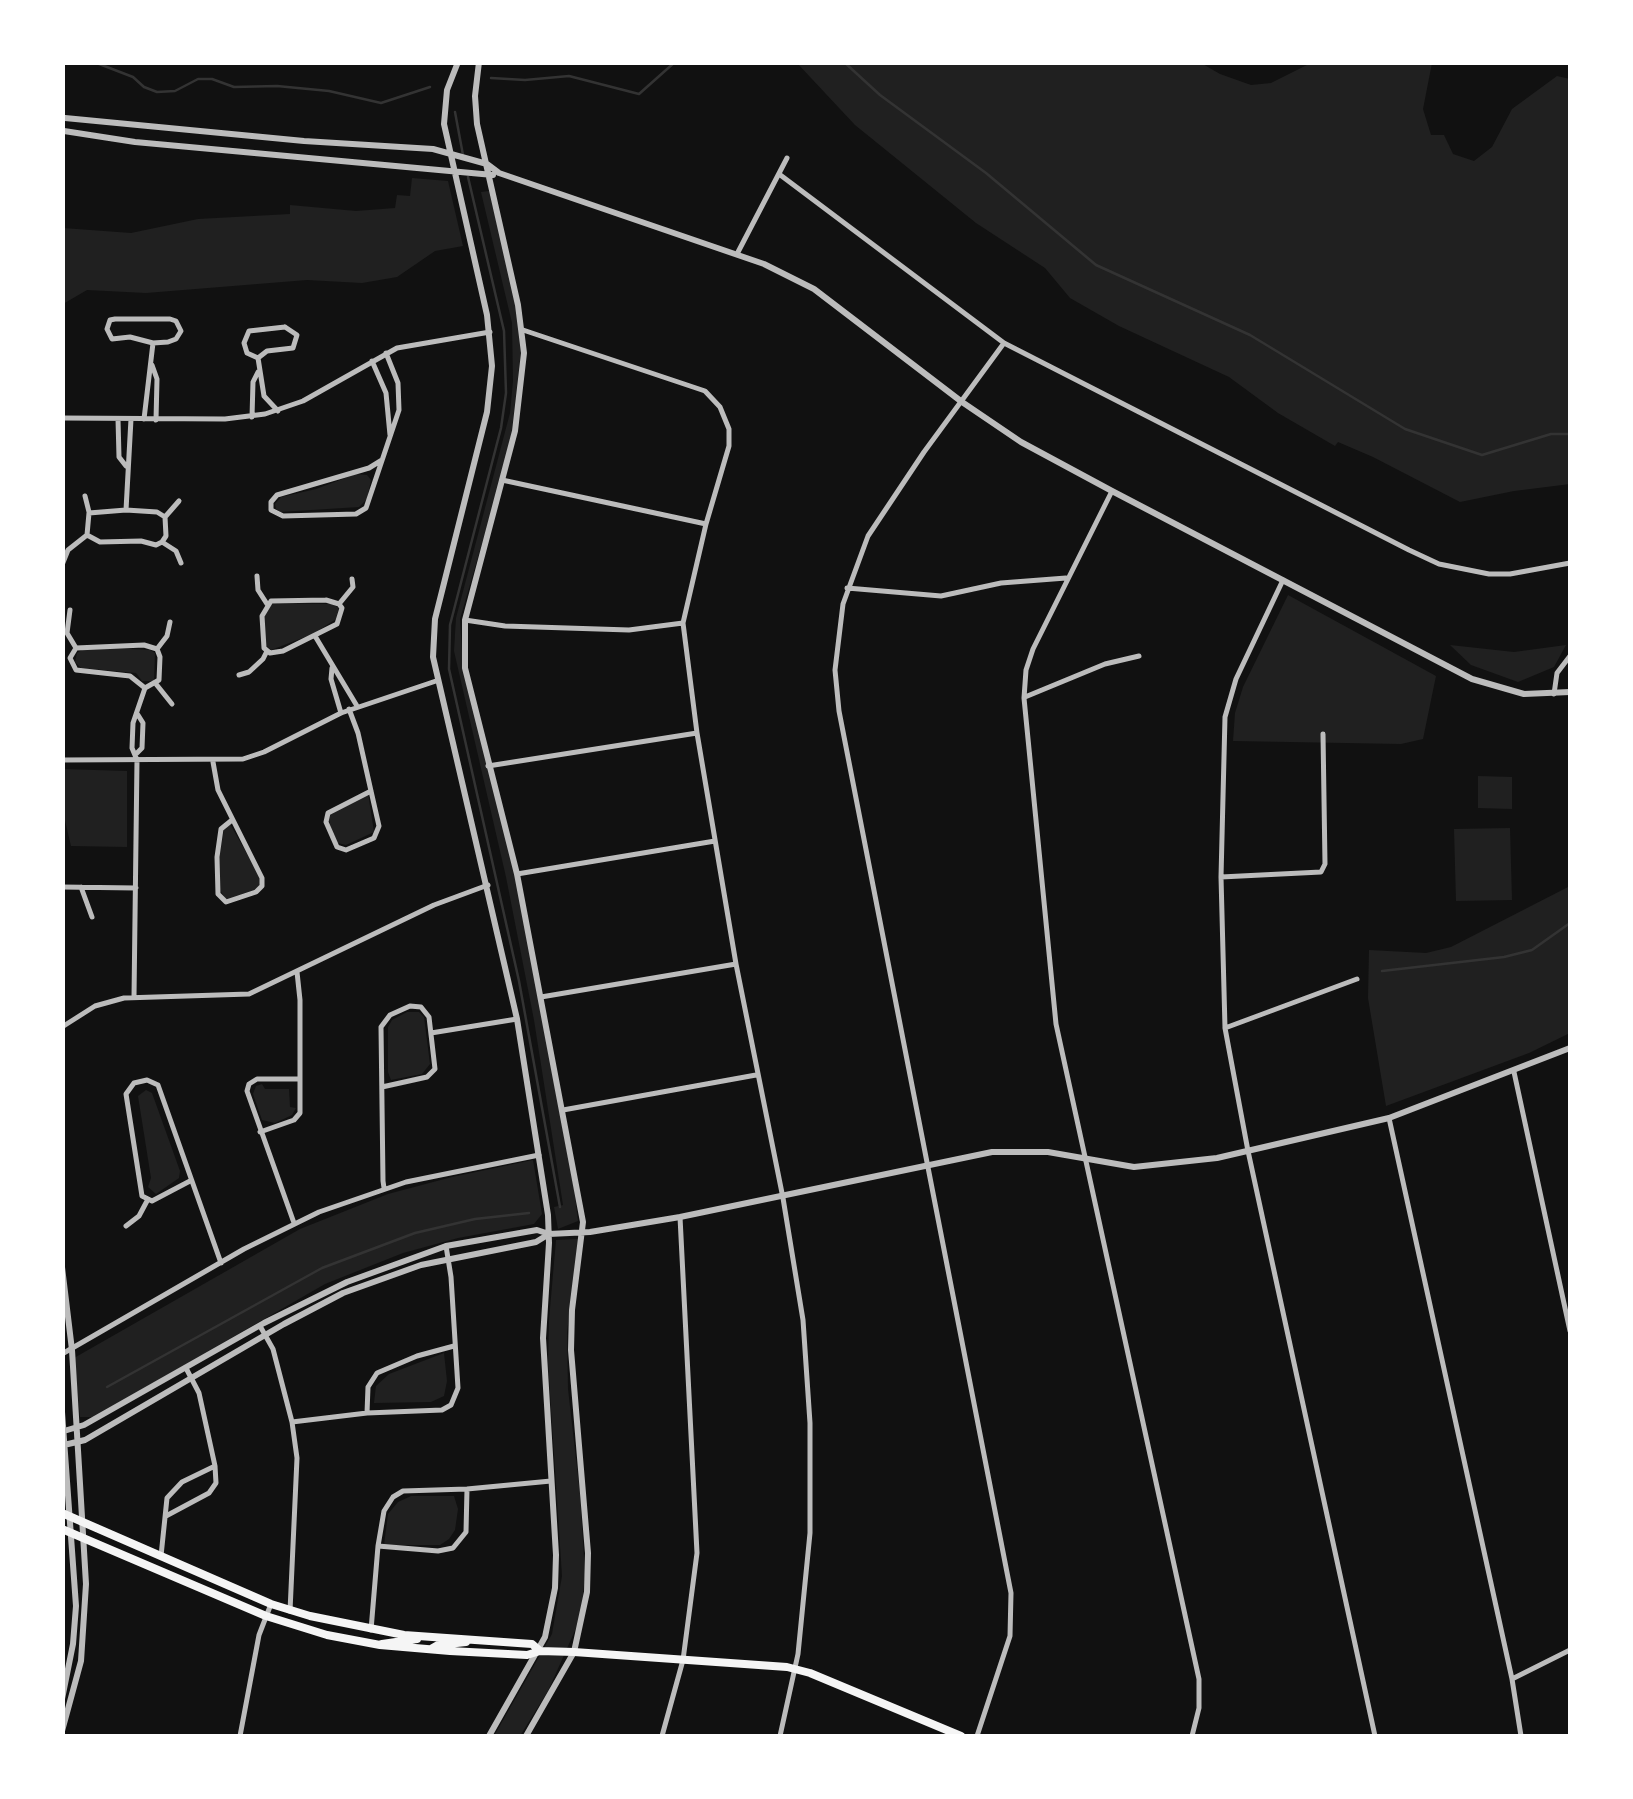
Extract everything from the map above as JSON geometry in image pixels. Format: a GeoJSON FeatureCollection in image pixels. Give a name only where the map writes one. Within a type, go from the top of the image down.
{"type":"FeatureCollection","features":[{"type":"Feature","properties":{"kind":"main road"},"geometry":{"type":"LineString","coordinates":[[66,1514],[290,1611],[371,1630],[532,1644],[540,1650]]}},
{"type":"Feature","properties":{"kind":"main road"},"geometry":{"type":"LineString","coordinates":[[66,1530],[266,1616],[327,1634],[380,1645],[431,1649],[527,1655],[540,1650],[796,1669],[961,1736]]}},
{"type":"Feature","properties":{"kind":"main road"},"geometry":{"type":"LineString","coordinates":[[380,1645],[420,1637]]}},
{"type":"Feature","properties":{"kind":"main road"},"geometry":{"type":"LineString","coordinates":[[431,1649],[470,1640]]}},
{"type":"Feature","properties":{"kind":"street"},"geometry":{"type":"LineString","coordinates":[[458,62],[447,90],[444,112],[490,332],[492,366],[487,412],[435,619],[433,657],[517,1018],[549,1234],[543,1338],[555,1588],[540,1650],[489,1736]]}},
{"type":"Feature","properties":{"kind":"street"},"geometry":{"type":"LineString","coordinates":[[479,62],[475,110],[483,163]]}},
{"type":"Feature","properties":{"kind":"street"},"geometry":{"type":"LineString","coordinates":[[526,1736],[574,1652],[585,1607],[588,1573],[571,1350],[574,1288],[583,1232],[517,874],[464,668],[465,620],[521,397],[523,330],[494,174],[483,163],[433,149],[304,141],[64,117],[67,124],[63,132],[494,174],[737,254],[814,289],[1021,442],[1112,491],[1472,679],[1510,692],[1570,692]]}},
{"type":"Feature","properties":{"kind":"street"},"geometry":{"type":"LineString","coordinates":[[285,156],[290,148],[286,139]]}},
{"type":"Feature","properties":{"kind":"street"},"geometry":{"type":"LineString","coordinates":[[304,141],[300,148],[304,158]]}},
{"type":"Feature","properties":{"kind":"street"},"geometry":{"type":"LineString","coordinates":[[737,254],[787,158]]}},
{"type":"Feature","properties":{"kind":"street"},"geometry":{"type":"LineString","coordinates":[[779,174],[1004,343],[1439,564],[1510,574],[1570,563]]}},
{"type":"Feature","properties":{"kind":"street"},"geometry":{"type":"LineString","coordinates":[[115,319],[176,322],[181,331],[176,339],[153,343],[130,337],[112,339],[108,324],[115,319]]}},
{"type":"Feature","properties":{"kind":"street"},"geometry":{"type":"LineString","coordinates":[[285,327],[297,335],[296,344],[289,351],[267,351],[258,358],[244,349],[249,331],[285,327]]}},
{"type":"Feature","properties":{"kind":"street"},"geometry":{"type":"LineString","coordinates":[[523,330],[705,391],[727,421],[729,446],[683,622],[714,840],[803,1320],[811,1458],[808,1574],[796,1669],[780,1736]]}},
{"type":"Feature","properties":{"kind":"street"},"geometry":{"type":"LineString","coordinates":[[62,418],[252,416],[315,395],[386,352],[420,342],[490,332]]}},
{"type":"Feature","properties":{"kind":"street"},"geometry":{"type":"LineString","coordinates":[[153,343],[156,420]]}},
{"type":"Feature","properties":{"kind":"street"},"geometry":{"type":"LineString","coordinates":[[977,1736],[1007,1649],[1012,1603],[838,711],[836,653],[847,588],[868,536],[1004,343]]}},
{"type":"Feature","properties":{"kind":"street"},"geometry":{"type":"LineString","coordinates":[[382,460],[315,486],[279,494],[270,508],[274,514],[283,516],[358,513],[368,506],[399,410],[400,392],[386,352]]}},
{"type":"Feature","properties":{"kind":"street"},"geometry":{"type":"LineString","coordinates":[[258,358],[264,396],[278,410]]}},
{"type":"Feature","properties":{"kind":"street"},"geometry":{"type":"LineString","coordinates":[[372,361],[386,393],[390,436]]}},
{"type":"Feature","properties":{"kind":"street"},"geometry":{"type":"LineString","coordinates":[[144,420],[147,373],[152,365]]}},
{"type":"Feature","properties":{"kind":"street"},"geometry":{"type":"LineString","coordinates":[[252,416],[253,382],[258,372]]}},
{"type":"Feature","properties":{"kind":"street"},"geometry":{"type":"LineString","coordinates":[[118,419],[119,457],[126,466]]}},
{"type":"Feature","properties":{"kind":"street"},"geometry":{"type":"LineString","coordinates":[[126,510],[131,419]]}},
{"type":"Feature","properties":{"kind":"street"},"geometry":{"type":"LineString","coordinates":[[360,469],[369,472],[376,482]]}},
{"type":"Feature","properties":{"kind":"street"},"geometry":{"type":"LineString","coordinates":[[502,480],[706,524]]}},
{"type":"Feature","properties":{"kind":"street"},"geometry":{"type":"LineString","coordinates":[[1112,491],[1029,660],[1024,698],[1056,1024],[1199,1679],[1199,1708],[1192,1736]]}},
{"type":"Feature","properties":{"kind":"street"},"geometry":{"type":"LineString","coordinates":[[85,496],[90,513],[88,536]]}},
{"type":"Feature","properties":{"kind":"street"},"geometry":{"type":"LineString","coordinates":[[164,517],[180,501]]}},
{"type":"Feature","properties":{"kind":"street"},"geometry":{"type":"LineString","coordinates":[[88,536],[100,542],[156,544],[166,536],[164,517],[158,512],[90,513]]}},
{"type":"Feature","properties":{"kind":"street"},"geometry":{"type":"LineString","coordinates":[[62,565],[68,550],[88,536]]}},
{"type":"Feature","properties":{"kind":"street"},"geometry":{"type":"LineString","coordinates":[[162,542],[176,551],[181,563]]}},
{"type":"Feature","properties":{"kind":"street"},"geometry":{"type":"LineString","coordinates":[[257,576],[258,590],[267,604]]}},
{"type":"Feature","properties":{"kind":"street"},"geometry":{"type":"LineString","coordinates":[[847,588],[941,596],[1001,582],[1066,578]]}},
{"type":"Feature","properties":{"kind":"street"},"geometry":{"type":"LineString","coordinates":[[339,604],[353,588],[352,579]]}},
{"type":"Feature","properties":{"kind":"street"},"geometry":{"type":"LineString","coordinates":[[1283,580],[1236,679],[1225,717],[1221,878],[1224,1028],[1375,1736]]}},
{"type":"Feature","properties":{"kind":"street"},"geometry":{"type":"LineString","coordinates":[[276,600],[326,600],[339,604],[341,619],[316,636],[274,654],[267,651],[262,642],[262,616],[267,604],[276,600]]}},
{"type":"Feature","properties":{"kind":"street"},"geometry":{"type":"LineString","coordinates":[[70,610],[66,633],[76,648]]}},
{"type":"Feature","properties":{"kind":"street"},"geometry":{"type":"LineString","coordinates":[[465,620],[505,626],[629,630],[683,622]]}},
{"type":"Feature","properties":{"kind":"street"},"geometry":{"type":"LineString","coordinates":[[156,649],[167,636],[170,622]]}},
{"type":"Feature","properties":{"kind":"street"},"geometry":{"type":"LineString","coordinates":[[316,636],[357,706]]}},
{"type":"Feature","properties":{"kind":"street"},"geometry":{"type":"LineString","coordinates":[[76,648],[112,644],[156,649]]}},
{"type":"Feature","properties":{"kind":"street"},"geometry":{"type":"LineString","coordinates":[[73,668],[70,658],[76,648]]}},
{"type":"Feature","properties":{"kind":"street"},"geometry":{"type":"LineString","coordinates":[[156,649],[161,668],[156,684]]}},
{"type":"Feature","properties":{"kind":"street"},"geometry":{"type":"LineString","coordinates":[[239,676],[263,660],[267,651]]}},
{"type":"Feature","properties":{"kind":"street"},"geometry":{"type":"LineString","coordinates":[[1024,698],[1105,664],[1139,656]]}},
{"type":"Feature","properties":{"kind":"street"},"geometry":{"type":"LineString","coordinates":[[1554,694],[1560,666],[1570,656]]}},
{"type":"Feature","properties":{"kind":"street"},"geometry":{"type":"LineString","coordinates":[[62,674],[73,668],[100,676],[130,676],[145,688]]}},
{"type":"Feature","properties":{"kind":"street"},"geometry":{"type":"LineString","coordinates":[[332,668],[330,679],[341,712]]}},
{"type":"Feature","properties":{"kind":"street"},"geometry":{"type":"LineString","coordinates":[[62,760],[137,757],[213,761],[254,756],[341,712],[436,681]]}},
{"type":"Feature","properties":{"kind":"street"},"geometry":{"type":"LineString","coordinates":[[145,688],[156,684]]}},
{"type":"Feature","properties":{"kind":"street"},"geometry":{"type":"LineString","coordinates":[[156,684],[172,704]]}},
{"type":"Feature","properties":{"kind":"street"},"geometry":{"type":"LineString","coordinates":[[134,997],[137,757],[142,748],[143,723],[138,715],[145,688]]}},
{"type":"Feature","properties":{"kind":"street"},"geometry":{"type":"LineString","coordinates":[[349,710],[358,733],[371,791],[378,833],[346,850],[337,847],[326,822],[328,813],[371,791]]}},
{"type":"Feature","properties":{"kind":"street"},"geometry":{"type":"LineString","coordinates":[[488,766],[697,733]]}},
{"type":"Feature","properties":{"kind":"street"},"geometry":{"type":"LineString","coordinates":[[1221,878],[1322,872],[1323,734]]}},
{"type":"Feature","properties":{"kind":"street"},"geometry":{"type":"LineString","coordinates":[[213,761],[218,790],[262,878],[262,886],[245,897],[226,902],[218,894],[217,856],[220,830],[232,820]]}},
{"type":"Feature","properties":{"kind":"street"},"geometry":{"type":"LineString","coordinates":[[517,874],[714,840]]}},
{"type":"Feature","properties":{"kind":"street"},"geometry":{"type":"LineString","coordinates":[[62,1027],[104,1002],[134,997],[237,997],[262,990],[444,900],[488,885]]}},
{"type":"Feature","properties":{"kind":"street"},"geometry":{"type":"LineString","coordinates":[[62,887],[136,888]]}},
{"type":"Feature","properties":{"kind":"street"},"geometry":{"type":"LineString","coordinates":[[81,888],[92,917]]}},
{"type":"Feature","properties":{"kind":"street"},"geometry":{"type":"LineString","coordinates":[[542,996],[736,964]]}},
{"type":"Feature","properties":{"kind":"street"},"geometry":{"type":"LineString","coordinates":[[260,1132],[299,1116],[300,1000],[296,972]]}},
{"type":"Feature","properties":{"kind":"street"},"geometry":{"type":"LineString","coordinates":[[1224,1028],[1357,978]]}},
{"type":"Feature","properties":{"kind":"street"},"geometry":{"type":"LineString","coordinates":[[382,1086],[433,1073],[436,1062],[428,1014],[418,1006],[386,1018],[381,1030],[382,1086],[384,1188]]}},
{"type":"Feature","properties":{"kind":"street"},"geometry":{"type":"LineString","coordinates":[[432,1033],[517,1018]]}},
{"type":"Feature","properties":{"kind":"street"},"geometry":{"type":"LineString","coordinates":[[64,1431],[76,1429],[347,1282],[446,1246],[537,1230],[549,1234],[583,1232],[680,1217],[1011,1151],[1143,1166],[1248,1151],[1389,1118],[1570,1048]]}},
{"type":"Feature","properties":{"kind":"street"},"geometry":{"type":"LineString","coordinates":[[1514,1072],[1570,1331]]}},
{"type":"Feature","properties":{"kind":"street"},"geometry":{"type":"LineString","coordinates":[[562,1110],[756,1075]]}},
{"type":"Feature","properties":{"kind":"street"},"geometry":{"type":"LineString","coordinates":[[294,1223],[247,1093],[249,1084],[259,1078],[300,1079]]}},
{"type":"Feature","properties":{"kind":"street"},"geometry":{"type":"LineString","coordinates":[[190,1181],[152,1202],[142,1194],[126,1094],[138,1081],[158,1085],[222,1263]]}},
{"type":"Feature","properties":{"kind":"street"},"geometry":{"type":"LineString","coordinates":[[1389,1118],[1512,1679],[1521,1736]]}},
{"type":"Feature","properties":{"kind":"street"},"geometry":{"type":"LineString","coordinates":[[62,1354],[294,1223],[384,1188],[539,1155]]}},
{"type":"Feature","properties":{"kind":"street"},"geometry":{"type":"LineString","coordinates":[[126,1226],[147,1201]]}},
{"type":"Feature","properties":{"kind":"street"},"geometry":{"type":"LineString","coordinates":[[662,1736],[682,1660],[697,1530],[680,1217]]}},
{"type":"Feature","properties":{"kind":"street"},"geometry":{"type":"LineString","coordinates":[[64,1445],[78,1444],[356,1288],[448,1258],[536,1242],[549,1234]]}},
{"type":"Feature","properties":{"kind":"street"},"geometry":{"type":"LineString","coordinates":[[292,1422],[447,1408],[458,1392],[446,1246]]}},
{"type":"Feature","properties":{"kind":"street"},"geometry":{"type":"LineString","coordinates":[[62,1267],[72,1350],[86,1584],[84,1642],[62,1731]]}},
{"type":"Feature","properties":{"kind":"street"},"geometry":{"type":"LineString","coordinates":[[1559,1282],[1570,1290]]}},
{"type":"Feature","properties":{"kind":"street"},"geometry":{"type":"LineString","coordinates":[[260,1326],[273,1349],[297,1458],[290,1611]]}},
{"type":"Feature","properties":{"kind":"street"},"geometry":{"type":"LineString","coordinates":[[367,1413],[369,1383],[376,1373],[454,1346]]}},
{"type":"Feature","properties":{"kind":"street"},"geometry":{"type":"LineString","coordinates":[[166,1516],[209,1493],[216,1483],[193,1378],[187,1370]]}},
{"type":"Feature","properties":{"kind":"street"},"geometry":{"type":"LineString","coordinates":[[62,1412],[66,1530],[75,1625],[62,1699]]}},
{"type":"Feature","properties":{"kind":"street"},"geometry":{"type":"LineString","coordinates":[[160,1556],[167,1498],[173,1490],[215,1466]]}},
{"type":"Feature","properties":{"kind":"street"},"geometry":{"type":"LineString","coordinates":[[371,1630],[384,1511],[398,1494],[551,1481]]}},
{"type":"Feature","properties":{"kind":"street"},"geometry":{"type":"LineString","coordinates":[[378,1546],[438,1552],[453,1548],[466,1532],[467,1490]]}},
{"type":"Feature","properties":{"kind":"street"},"geometry":{"type":"LineString","coordinates":[[240,1736],[258,1636],[272,1604]]}},
{"type":"Feature","properties":{"kind":"street"},"geometry":{"type":"LineString","coordinates":[[1512,1679],[1570,1650]]}},
{"type":"Feature","properties":{"kind":"shaded area"},"geometry":{"type":"Polygon","coordinates":[[[797,63],[1201,63],[1251,85],[1271,83],[1311,63],[1432,63],[1423,109],[1431,135],[1444,135],[1453,154],[1474,161],[1492,147],[1512,109],[1557,76],[1570,79],[1570,484],[1460,502],[1373,457],[1338,442],[1335,446],[1278,413],[1229,377],[1119,326],[1070,298],[1045,268],[976,223],[855,125],[797,63]]]}},
{"type":"Feature","properties":{"kind":"shaded area"},"geometry":{"type":"Polygon","coordinates":[[[412,178],[448,181],[463,246],[435,251],[397,277],[362,283],[307,280],[146,293],[87,290],[63,304],[63,228],[131,233],[198,219],[290,214],[290,205],[356,211],[395,208],[397,195],[410,196],[412,178]]]}},
{"type":"Feature","properties":{"kind":"shaded area"},"geometry":{"type":"Polygon","coordinates":[[[489,191],[517,305],[522,342],[510,447],[460,619],[463,668],[515,875],[574,1188],[578,1221],[558,1229],[554,1207],[563,1205],[534,1020],[454,651],[456,618],[510,413],[513,381],[512,323],[481,192],[489,191]]]}},
{"type":"Feature","properties":{"kind":"shaded area"},"geometry":{"type":"Polygon","coordinates":[[[356,474],[367,475],[371,480],[367,499],[359,507],[280,512],[276,509],[281,497],[356,474]]]}},
{"type":"Feature","properties":{"kind":"shaded area"},"geometry":{"type":"Polygon","coordinates":[[[1288,595],[1436,676],[1423,739],[1401,744],[1233,741],[1235,713],[1243,687],[1288,595]]]}},
{"type":"Feature","properties":{"kind":"shaded area"},"geometry":{"type":"Polygon","coordinates":[[[273,603],[332,604],[339,608],[336,619],[313,634],[271,650],[262,642],[264,612],[273,603]]]}},
{"type":"Feature","properties":{"kind":"shaded area"},"geometry":{"type":"Polygon","coordinates":[[[1450,645],[1514,652],[1566,645],[1554,667],[1518,682],[1471,665],[1450,645]]]}},
{"type":"Feature","properties":{"kind":"shaded area"},"geometry":{"type":"Polygon","coordinates":[[[113,648],[155,653],[154,681],[142,681],[136,673],[81,668],[75,662],[82,650],[113,648]]]}},
{"type":"Feature","properties":{"kind":"shaded area"},"geometry":{"type":"Polygon","coordinates":[[[63,769],[127,771],[127,847],[71,846],[63,812],[63,769]]]}},
{"type":"Feature","properties":{"kind":"shaded area"},"geometry":{"type":"Polygon","coordinates":[[[1478,776],[1512,777],[1512,809],[1478,808],[1478,776]]]}},
{"type":"Feature","properties":{"kind":"shaded area"},"geometry":{"type":"Polygon","coordinates":[[[368,793],[374,832],[346,845],[334,842],[328,816],[368,793]]]}},
{"type":"Feature","properties":{"kind":"shaded area"},"geometry":{"type":"Polygon","coordinates":[[[230,824],[262,880],[256,892],[227,901],[220,890],[219,858],[224,830],[230,824]]]}},
{"type":"Feature","properties":{"kind":"shaded area"},"geometry":{"type":"Polygon","coordinates":[[[1510,828],[1512,900],[1456,901],[1454,829],[1510,828]]]}},
{"type":"Feature","properties":{"kind":"shaded area"},"geometry":{"type":"Polygon","coordinates":[[[1570,886],[1570,1033],[1529,1053],[1386,1106],[1368,998],[1369,950],[1426,953],[1451,947],[1570,886]]]}},
{"type":"Feature","properties":{"kind":"shaded area"},"geometry":{"type":"Polygon","coordinates":[[[407,1012],[419,1012],[424,1017],[430,1064],[422,1074],[391,1080],[388,1027],[392,1020],[407,1012]]]}},
{"type":"Feature","properties":{"kind":"shaded area"},"geometry":{"type":"Polygon","coordinates":[[[262,1084],[265,1089],[289,1089],[290,1107],[296,1108],[292,1115],[275,1123],[262,1120],[253,1094],[256,1086],[262,1084]]]}},
{"type":"Feature","properties":{"kind":"shaded area"},"geometry":{"type":"Polygon","coordinates":[[[146,1090],[152,1093],[180,1171],[179,1178],[156,1194],[148,1187],[151,1178],[138,1096],[146,1090]]]}},
{"type":"Feature","properties":{"kind":"shaded area"},"geometry":{"type":"Polygon","coordinates":[[[533,1160],[542,1214],[534,1224],[403,1253],[325,1284],[94,1417],[80,1417],[74,1358],[300,1229],[388,1194],[533,1160]]]}},
{"type":"Feature","properties":{"kind":"shaded area"},"geometry":{"type":"Polygon","coordinates":[[[579,1239],[567,1332],[568,1389],[585,1574],[581,1617],[548,1691],[520,1736],[494,1736],[552,1634],[562,1576],[548,1363],[549,1320],[556,1240],[579,1239]]]}},
{"type":"Feature","properties":{"kind":"shaded area"},"geometry":{"type":"Polygon","coordinates":[[[444,1353],[444,1396],[431,1402],[374,1403],[376,1386],[389,1374],[444,1353]]]}},
{"type":"Feature","properties":{"kind":"shaded area"},"geometry":{"type":"Polygon","coordinates":[[[411,1496],[454,1496],[458,1509],[455,1530],[449,1539],[440,1545],[384,1545],[388,1514],[398,1502],[411,1496]]]}},
{"type":"Feature","properties":{"kind":"waterway"},"geometry":{"type":"LineString","coordinates":[[94,62],[133,77],[157,92],[175,91],[198,79],[212,79],[234,87],[329,91],[381,103],[430,87]]}},
{"type":"Feature","properties":{"kind":"waterway"},"geometry":{"type":"LineString","coordinates":[[491,78],[569,76],[639,94],[675,62]]}},
{"type":"Feature","properties":{"kind":"waterway"},"geometry":{"type":"LineString","coordinates":[[844,62],[880,95],[986,173],[1096,265],[1250,335],[1405,429],[1482,455],[1551,434],[1570,434]]}},
{"type":"Feature","properties":{"kind":"waterway"},"geometry":{"type":"LineString","coordinates":[[455,112],[463,155]]}},
{"type":"Feature","properties":{"kind":"waterway"},"geometry":{"type":"LineString","coordinates":[[468,177],[504,331],[506,393],[501,428],[450,625],[449,669],[519,981],[560,1207]]}},
{"type":"Feature","properties":{"kind":"waterway"},"geometry":{"type":"LineString","coordinates":[[1382,971],[1504,957],[1532,950],[1570,923]]}},
{"type":"Feature","properties":{"kind":"waterway"},"geometry":{"type":"LineString","coordinates":[[107,1387],[322,1268],[415,1233],[475,1219],[529,1213]]}}]}
